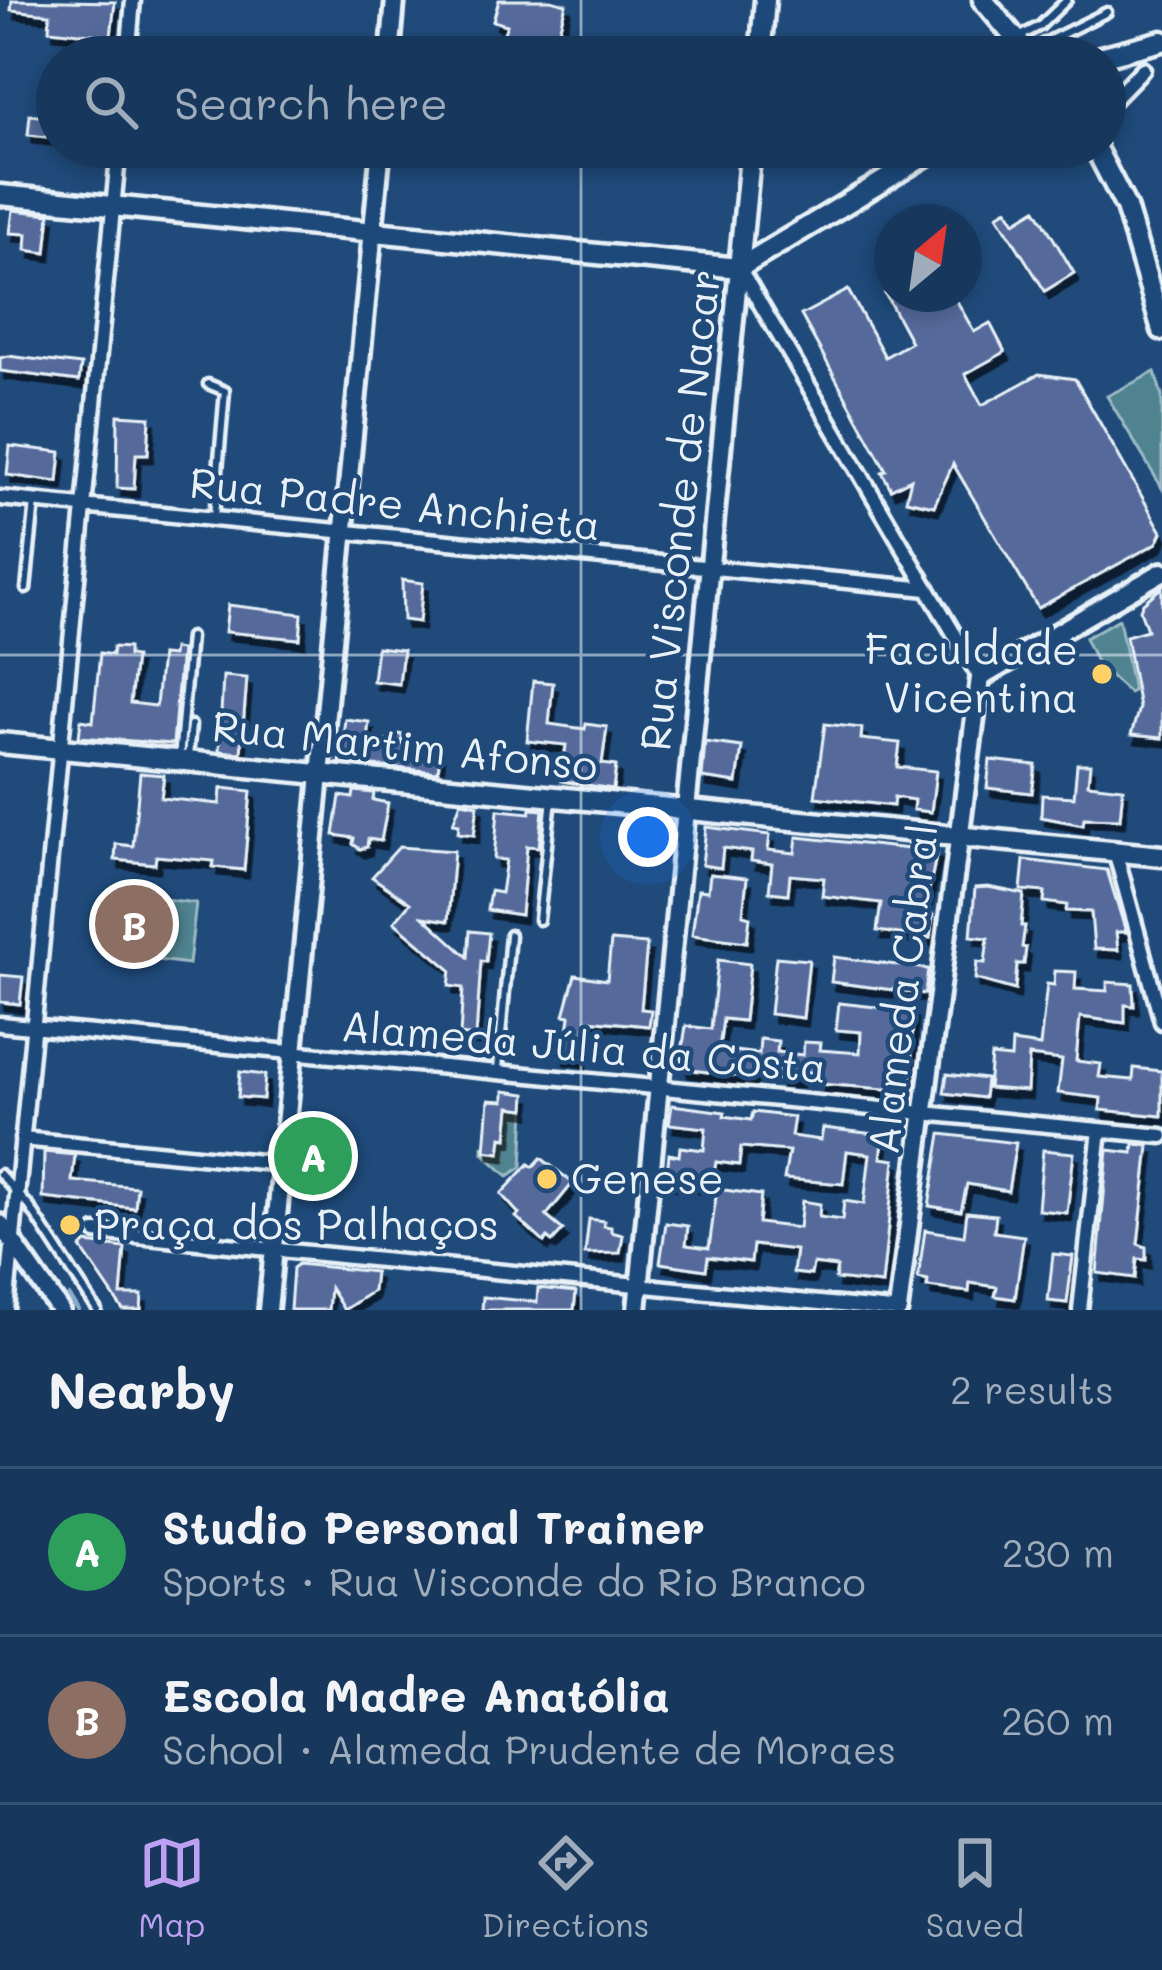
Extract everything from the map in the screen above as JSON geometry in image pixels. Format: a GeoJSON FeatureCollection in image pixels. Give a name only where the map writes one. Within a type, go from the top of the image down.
{"type":"FeatureCollection","features":[{"type":"Feature","properties":{"kind":"main road"},"geometry":{"type":"LineString","coordinates":[[762,36],[765,0]]}},
{"type":"Feature","properties":{"kind":"main road"},"geometry":{"type":"LineString","coordinates":[[983,0],[1013,36]]}},
{"type":"Feature","properties":{"kind":"main road"},"geometry":{"type":"LineString","coordinates":[[1126,50],[1162,41]]}},
{"type":"Feature","properties":{"kind":"main road","name":"Rua Visconde de Nacar"},"geometry":{"type":"LineString","coordinates":[[739,268],[749,168]]}},
{"type":"Feature","properties":{"kind":"main road"},"geometry":{"type":"LineString","coordinates":[[0,195],[739,268],[905,168]]}},
{"type":"Feature","properties":{"kind":"main road"},"geometry":{"type":"LineString","coordinates":[[1106,168],[1126,207],[1162,330]]}},
{"type":"Feature","properties":{"kind":"main road","name":"Rua Martim Afonso"},"geometry":{"type":"LineString","coordinates":[[0,743],[1162,856]]}},
{"type":"Feature","properties":{"kind":"street"},"geometry":{"type":"LineString","coordinates":[[130,36],[133,0]]}},
{"type":"Feature","properties":{"kind":"street"},"geometry":{"type":"LineString","coordinates":[[392,36],[395,0]]}},
{"type":"Feature","properties":{"kind":"street"},"geometry":{"type":"LineString","coordinates":[[1126,86],[1143,69]]}},
{"type":"Feature","properties":{"kind":"street"},"geometry":{"type":"LineString","coordinates":[[6,1310],[117,168]]}},
{"type":"Feature","properties":{"kind":"street"},"geometry":{"type":"LineString","coordinates":[[268,1310],[379,168]]}},
{"type":"Feature","properties":{"kind":"street"},"geometry":{"type":"LineString","coordinates":[[739,268],[980,678],[1162,572]]}},
{"type":"Feature","properties":{"kind":"street","name":"Rua Visconde de Nacar"},"geometry":{"type":"LineString","coordinates":[[638,1310],[739,268]]}},
{"type":"Feature","properties":{"kind":"street","name":"Rua Padre Anchieta"},"geometry":{"type":"LineString","coordinates":[[0,499],[928,589]]}},
{"type":"Feature","properties":{"kind":"street","name":"Alameda Cabral"},"geometry":{"type":"LineString","coordinates":[[894,1310],[980,678]]}},
{"type":"Feature","properties":{"kind":"street"},"geometry":{"type":"LineString","coordinates":[[1115,851],[1162,1022]]}},
{"type":"Feature","properties":{"kind":"street","name":"Alameda Júlia da Costa"},"geometry":{"type":"LineString","coordinates":[[0,1024],[1162,1136]]}},
{"type":"Feature","properties":{"kind":"street"},"geometry":{"type":"LineString","coordinates":[[1080,1310],[1100,1130]]}},
{"type":"Feature","properties":{"kind":"street"},"geometry":{"type":"LineString","coordinates":[[22,1139],[282,1164]]}},
{"type":"Feature","properties":{"kind":"street"},"geometry":{"type":"LineString","coordinates":[[0,1224],[60,1310]]}},
{"type":"Feature","properties":{"kind":"street"},"geometry":{"type":"LineString","coordinates":[[96,1232],[894,1310]]}},
{"type":"Feature","properties":{"kind":"lane"},"geometry":{"type":"LineString","coordinates":[[1033,36],[1067,0]]}},
{"type":"Feature","properties":{"kind":"lane"},"geometry":{"type":"LineString","coordinates":[[1053,36],[1107,12]]}},
{"type":"Feature","properties":{"kind":"lane"},"geometry":{"type":"LineString","coordinates":[[208,383],[226,391],[214,519]]}},
{"type":"Feature","properties":{"kind":"lane"},"geometry":{"type":"LineString","coordinates":[[26,589],[35,502]]}},
{"type":"Feature","properties":{"kind":"lane"},"geometry":{"type":"LineString","coordinates":[[183,761],[190,637]]}},
{"type":"Feature","properties":{"kind":"lane"},"geometry":{"type":"LineString","coordinates":[[183,761],[191,725]]}},
{"type":"Feature","properties":{"kind":"lane"},"geometry":{"type":"LineString","coordinates":[[538,920],[552,797]]}},
{"type":"Feature","properties":{"kind":"lane"},"geometry":{"type":"LineString","coordinates":[[498,1072],[510,935]]}},
{"type":"Feature","properties":{"kind":"lane"},"geometry":{"type":"LineString","coordinates":[[0,1174],[97,1310]]}},
{"type":"Feature","properties":{"kind":"green space"},"geometry":{"type":"Polygon","coordinates":[[[1155,372],[1162,396],[1162,488],[1107,396],[1155,372]]]}},
{"type":"Feature","properties":{"kind":"green space"},"geometry":{"type":"Polygon","coordinates":[[[1119,619],[1133,691],[1129,693],[1097,664],[1085,638],[1119,619]]]}},
{"type":"Feature","properties":{"kind":"green space"},"geometry":{"type":"Polygon","coordinates":[[[156,898],[196,903],[189,964],[149,959],[156,898]]]}},
{"type":"Feature","properties":{"kind":"green space"},"geometry":{"type":"Polygon","coordinates":[[[506,1107],[525,1109],[522,1167],[508,1176],[483,1153],[483,1145],[485,1151],[500,1153],[502,1137],[507,1137],[506,1107]]]}},
{"type":"Feature","properties":{"kind":"building"},"geometry":{"type":"Polygon","coordinates":[[[12,0],[115,2],[111,36],[49,30],[50,14],[11,10],[12,0]]]}},
{"type":"Feature","properties":{"kind":"building"},"geometry":{"type":"Polygon","coordinates":[[[499,0],[566,4],[558,36],[503,36],[507,25],[493,21],[499,0]]]}},
{"type":"Feature","properties":{"kind":"building"},"geometry":{"type":"Polygon","coordinates":[[[30,115],[36,116],[36,136],[28,135],[30,115]]]}},
{"type":"Feature","properties":{"kind":"building"},"geometry":{"type":"Polygon","coordinates":[[[1007,209],[1015,222],[1036,209],[1074,273],[1045,291],[997,215],[1007,209]]]}},
{"type":"Feature","properties":{"kind":"building"},"geometry":{"type":"Polygon","coordinates":[[[13,210],[50,214],[46,253],[26,250],[27,234],[10,233],[13,210]]]}},
{"type":"Feature","properties":{"kind":"building"},"geometry":{"type":"Polygon","coordinates":[[[848,290],[885,357],[911,342],[895,312],[963,312],[974,332],[990,323],[1005,352],[965,374],[982,405],[1039,374],[1075,379],[1162,532],[1157,543],[1038,608],[953,464],[934,506],[906,500],[911,479],[891,489],[882,472],[886,470],[801,315],[848,290]]]}},
{"type":"Feature","properties":{"kind":"building"},"geometry":{"type":"Polygon","coordinates":[[[0,358],[81,365],[79,381],[0,371],[0,358]]]}},
{"type":"Feature","properties":{"kind":"building"},"geometry":{"type":"Polygon","coordinates":[[[118,415],[150,417],[148,454],[136,454],[134,489],[117,488],[118,415]]]}},
{"type":"Feature","properties":{"kind":"building"},"geometry":{"type":"Polygon","coordinates":[[[10,446],[61,452],[58,482],[7,475],[10,446]]]}},
{"type":"Feature","properties":{"kind":"building"},"geometry":{"type":"Polygon","coordinates":[[[402,580],[423,583],[419,622],[403,620],[402,580]]]}},
{"type":"Feature","properties":{"kind":"building"},"geometry":{"type":"Polygon","coordinates":[[[1162,587],[1162,738],[1131,735],[1139,708],[1126,636],[1147,630],[1140,610],[1162,587]]]}},
{"type":"Feature","properties":{"kind":"building"},"geometry":{"type":"Polygon","coordinates":[[[228,605],[302,614],[300,639],[225,632],[228,605]]]}},
{"type":"Feature","properties":{"kind":"building"},"geometry":{"type":"Polygon","coordinates":[[[113,647],[128,648],[128,656],[135,657],[130,703],[156,706],[161,655],[172,656],[173,649],[181,650],[173,744],[79,737],[81,720],[93,722],[100,653],[112,655],[113,647]]]}},
{"type":"Feature","properties":{"kind":"building"},"geometry":{"type":"Polygon","coordinates":[[[377,647],[403,650],[399,684],[373,681],[377,647]]]}},
{"type":"Feature","properties":{"kind":"building"},"geometry":{"type":"Polygon","coordinates":[[[223,676],[247,678],[241,753],[219,751],[223,676]]]}},
{"type":"Feature","properties":{"kind":"building"},"geometry":{"type":"Polygon","coordinates":[[[533,681],[553,683],[549,724],[607,727],[602,764],[616,766],[613,789],[561,781],[566,745],[527,741],[533,681]]]}},
{"type":"Feature","properties":{"kind":"building"},"geometry":{"type":"Polygon","coordinates":[[[345,719],[369,722],[367,739],[392,742],[393,733],[403,735],[402,744],[410,745],[409,749],[440,753],[438,772],[340,763],[345,719]]]}},
{"type":"Feature","properties":{"kind":"building"},"geometry":{"type":"Polygon","coordinates":[[[825,724],[862,728],[861,739],[900,743],[897,767],[936,771],[931,812],[913,810],[914,800],[894,797],[893,806],[815,797],[825,724]]]}},
{"type":"Feature","properties":{"kind":"building"},"geometry":{"type":"Polygon","coordinates":[[[705,742],[742,747],[737,783],[702,778],[705,742]]]}},
{"type":"Feature","properties":{"kind":"building"},"geometry":{"type":"Polygon","coordinates":[[[990,760],[1036,765],[1032,793],[987,788],[990,760]]]}},
{"type":"Feature","properties":{"kind":"building"},"geometry":{"type":"Polygon","coordinates":[[[1077,764],[1090,764],[1088,784],[1123,788],[1120,819],[1084,818],[1083,825],[1041,817],[1042,795],[1074,797],[1077,764]]]}},
{"type":"Feature","properties":{"kind":"building"},"geometry":{"type":"Polygon","coordinates":[[[140,773],[164,775],[161,798],[220,804],[221,788],[251,791],[244,870],[213,867],[214,861],[156,856],[155,864],[115,860],[116,844],[133,846],[140,773]]]}},
{"type":"Feature","properties":{"kind":"building"},"geometry":{"type":"Polygon","coordinates":[[[354,791],[374,793],[373,800],[388,803],[381,841],[368,839],[367,847],[360,849],[353,844],[354,838],[334,835],[340,796],[353,798],[354,791]]]}},
{"type":"Feature","properties":{"kind":"building"},"geometry":{"type":"Polygon","coordinates":[[[461,802],[478,805],[474,835],[458,833],[459,824],[453,823],[461,802]]]}},
{"type":"Feature","properties":{"kind":"building"},"geometry":{"type":"Polygon","coordinates":[[[531,809],[543,810],[539,847],[527,846],[521,915],[487,910],[490,891],[501,893],[506,860],[494,859],[498,810],[530,813],[531,809]]]}},
{"type":"Feature","properties":{"kind":"building"},"geometry":{"type":"Polygon","coordinates":[[[706,827],[770,835],[768,850],[795,853],[797,837],[937,852],[924,914],[933,915],[930,938],[877,931],[881,903],[822,896],[824,878],[790,875],[788,894],[769,892],[772,864],[751,861],[752,852],[723,848],[721,868],[702,865],[706,827]]]}},
{"type":"Feature","properties":{"kind":"building"},"geometry":{"type":"Polygon","coordinates":[[[399,847],[454,851],[448,921],[424,917],[468,957],[470,931],[489,933],[486,962],[481,961],[476,1037],[460,1035],[463,988],[449,986],[451,970],[394,922],[410,903],[372,877],[399,847]]]}},
{"type":"Feature","properties":{"kind":"building"},"geometry":{"type":"Polygon","coordinates":[[[1024,860],[1107,870],[1126,932],[1116,932],[1118,950],[1094,949],[1091,912],[1066,911],[1067,905],[1044,902],[1045,892],[1021,890],[1024,860]]]}},
{"type":"Feature","properties":{"kind":"building"},"geometry":{"type":"Polygon","coordinates":[[[710,874],[747,878],[743,915],[750,917],[747,942],[692,935],[698,890],[708,891],[710,874]]]}},
{"type":"Feature","properties":{"kind":"building"},"geometry":{"type":"Polygon","coordinates":[[[975,888],[1024,894],[1021,926],[1025,926],[1022,947],[1026,948],[1024,964],[1017,964],[1015,990],[975,979],[977,962],[985,963],[988,938],[971,936],[975,888]]]}},
{"type":"Feature","properties":{"kind":"building"},"geometry":{"type":"Polygon","coordinates":[[[611,941],[647,944],[641,1009],[651,1010],[649,1026],[587,1020],[581,1059],[560,1056],[563,1039],[567,1040],[570,1016],[564,1015],[575,975],[607,980],[611,941]]]}},
{"type":"Feature","properties":{"kind":"building"},"geometry":{"type":"Polygon","coordinates":[[[776,957],[809,960],[803,1018],[770,1014],[776,957]]]}},
{"type":"Feature","properties":{"kind":"building"},"geometry":{"type":"Polygon","coordinates":[[[834,957],[928,969],[925,994],[831,982],[834,957]]]}},
{"type":"Feature","properties":{"kind":"building"},"geometry":{"type":"Polygon","coordinates":[[[718,960],[750,964],[744,1021],[723,1019],[719,1049],[759,1054],[760,1039],[778,1041],[777,1052],[803,1055],[804,1042],[821,1043],[820,1050],[860,1053],[861,1032],[836,1030],[839,1003],[913,1011],[911,1091],[820,1084],[821,1073],[799,1071],[798,1080],[778,1079],[779,1069],[753,1067],[752,1078],[684,1069],[686,1026],[711,1029],[718,960]]]}},
{"type":"Feature","properties":{"kind":"building"},"geometry":{"type":"Polygon","coordinates":[[[1055,971],[1076,972],[1075,989],[1107,991],[1107,982],[1133,984],[1134,1006],[1125,1005],[1125,1023],[1080,1017],[1076,1061],[1101,1064],[1099,1077],[1133,1080],[1134,1068],[1162,1071],[1162,1116],[1100,1110],[1101,1098],[1058,1093],[1062,1060],[1029,1056],[1027,1091],[988,1088],[991,1056],[1011,1058],[1012,1042],[1040,1046],[1047,984],[1054,985],[1055,971]]]}},
{"type":"Feature","properties":{"kind":"building"},"geometry":{"type":"Polygon","coordinates":[[[0,975],[23,977],[20,1004],[0,1002],[0,975]]]}},
{"type":"Feature","properties":{"kind":"building"},"geometry":{"type":"Polygon","coordinates":[[[240,1072],[265,1075],[263,1099],[238,1097],[240,1072]]]}},
{"type":"Feature","properties":{"kind":"building"},"geometry":{"type":"Polygon","coordinates":[[[947,1074],[986,1079],[984,1098],[944,1093],[947,1074]]]}},
{"type":"Feature","properties":{"kind":"building"},"geometry":{"type":"Polygon","coordinates":[[[504,1091],[526,1094],[525,1109],[510,1107],[507,1138],[502,1137],[500,1153],[485,1151],[489,1100],[504,1101],[504,1091]]]}},
{"type":"Feature","properties":{"kind":"building"},"geometry":{"type":"Polygon","coordinates":[[[672,1105],[751,1120],[753,1112],[794,1117],[791,1136],[821,1140],[823,1128],[884,1135],[881,1158],[895,1160],[882,1284],[835,1279],[837,1267],[813,1264],[811,1275],[793,1273],[796,1250],[753,1245],[751,1262],[708,1257],[706,1270],[660,1263],[666,1223],[688,1226],[686,1245],[709,1248],[717,1189],[761,1195],[758,1223],[799,1228],[802,1201],[820,1204],[819,1217],[842,1220],[844,1201],[864,1204],[870,1154],[847,1151],[843,1184],[784,1179],[789,1151],[741,1147],[739,1165],[716,1162],[712,1187],[666,1181],[669,1154],[679,1156],[680,1147],[704,1150],[706,1128],[669,1124],[672,1105]]]}},
{"type":"Feature","properties":{"kind":"building"},"geometry":{"type":"Polygon","coordinates":[[[941,1134],[1016,1143],[1008,1191],[967,1184],[961,1211],[929,1206],[941,1134]]]}},
{"type":"Feature","properties":{"kind":"building"},"geometry":{"type":"Polygon","coordinates":[[[1134,1144],[1149,1146],[1138,1244],[1146,1247],[1146,1260],[1137,1259],[1135,1278],[1097,1273],[1108,1150],[1133,1153],[1134,1144]]]}},
{"type":"Feature","properties":{"kind":"building"},"geometry":{"type":"Polygon","coordinates":[[[1043,1150],[1074,1153],[1067,1213],[1038,1210],[1043,1150]]]}},
{"type":"Feature","properties":{"kind":"building"},"geometry":{"type":"Polygon","coordinates":[[[44,1152],[75,1155],[72,1181],[137,1187],[135,1208],[43,1198],[44,1152]]]}},
{"type":"Feature","properties":{"kind":"building"},"geometry":{"type":"Polygon","coordinates":[[[541,1158],[573,1183],[546,1216],[563,1230],[552,1242],[547,1238],[544,1242],[516,1217],[519,1214],[501,1194],[541,1158]]]}},
{"type":"Feature","properties":{"kind":"building"},"geometry":{"type":"Polygon","coordinates":[[[967,1212],[996,1215],[994,1232],[1024,1236],[1015,1299],[995,1296],[997,1287],[970,1283],[969,1292],[927,1287],[928,1281],[918,1279],[925,1230],[964,1236],[967,1212]]]}},
{"type":"Feature","properties":{"kind":"building"},"geometry":{"type":"Polygon","coordinates":[[[589,1219],[604,1221],[611,1232],[623,1235],[620,1253],[585,1254],[589,1219]]]}},
{"type":"Feature","properties":{"kind":"building"},"geometry":{"type":"Polygon","coordinates":[[[86,1243],[125,1248],[121,1295],[142,1295],[141,1310],[123,1310],[81,1248],[86,1243]]]}},
{"type":"Feature","properties":{"kind":"building"},"geometry":{"type":"Polygon","coordinates":[[[1053,1254],[1073,1256],[1067,1303],[1048,1301],[1053,1254]]]}},
{"type":"Feature","properties":{"kind":"building"},"geometry":{"type":"Polygon","coordinates":[[[298,1264],[375,1272],[373,1291],[344,1310],[330,1288],[328,1310],[290,1310],[293,1268],[298,1264]]]}},
{"type":"Feature","properties":{"kind":"building"},"geometry":{"type":"Polygon","coordinates":[[[538,1288],[576,1292],[574,1310],[482,1310],[483,1297],[537,1302],[538,1288]]]}},
{"type":"Feature","properties":{"kind":"waterway"},"geometry":{"type":"LineString","coordinates":[[69,1296],[78,1310]]}},
{"type":"Feature","properties":{"kind":"place","name":"Faculdade Vicentina"},"geometry":{"type":"Point","coordinates":[1102,674]}},
{"type":"Feature","properties":{"kind":"place","name":"Escola Madre Anatólia"},"geometry":{"type":"Point","coordinates":[134,924]}},
{"type":"Feature","properties":{"kind":"place","name":"Studio Personal Trainer"},"geometry":{"type":"Point","coordinates":[313,1156]}},
{"type":"Feature","properties":{"kind":"place","name":"Genese"},"geometry":{"type":"Point","coordinates":[547,1179]}},
{"type":"Feature","properties":{"kind":"place","name":"Praça dos Palhaços"},"geometry":{"type":"Point","coordinates":[70,1225]}}]}
